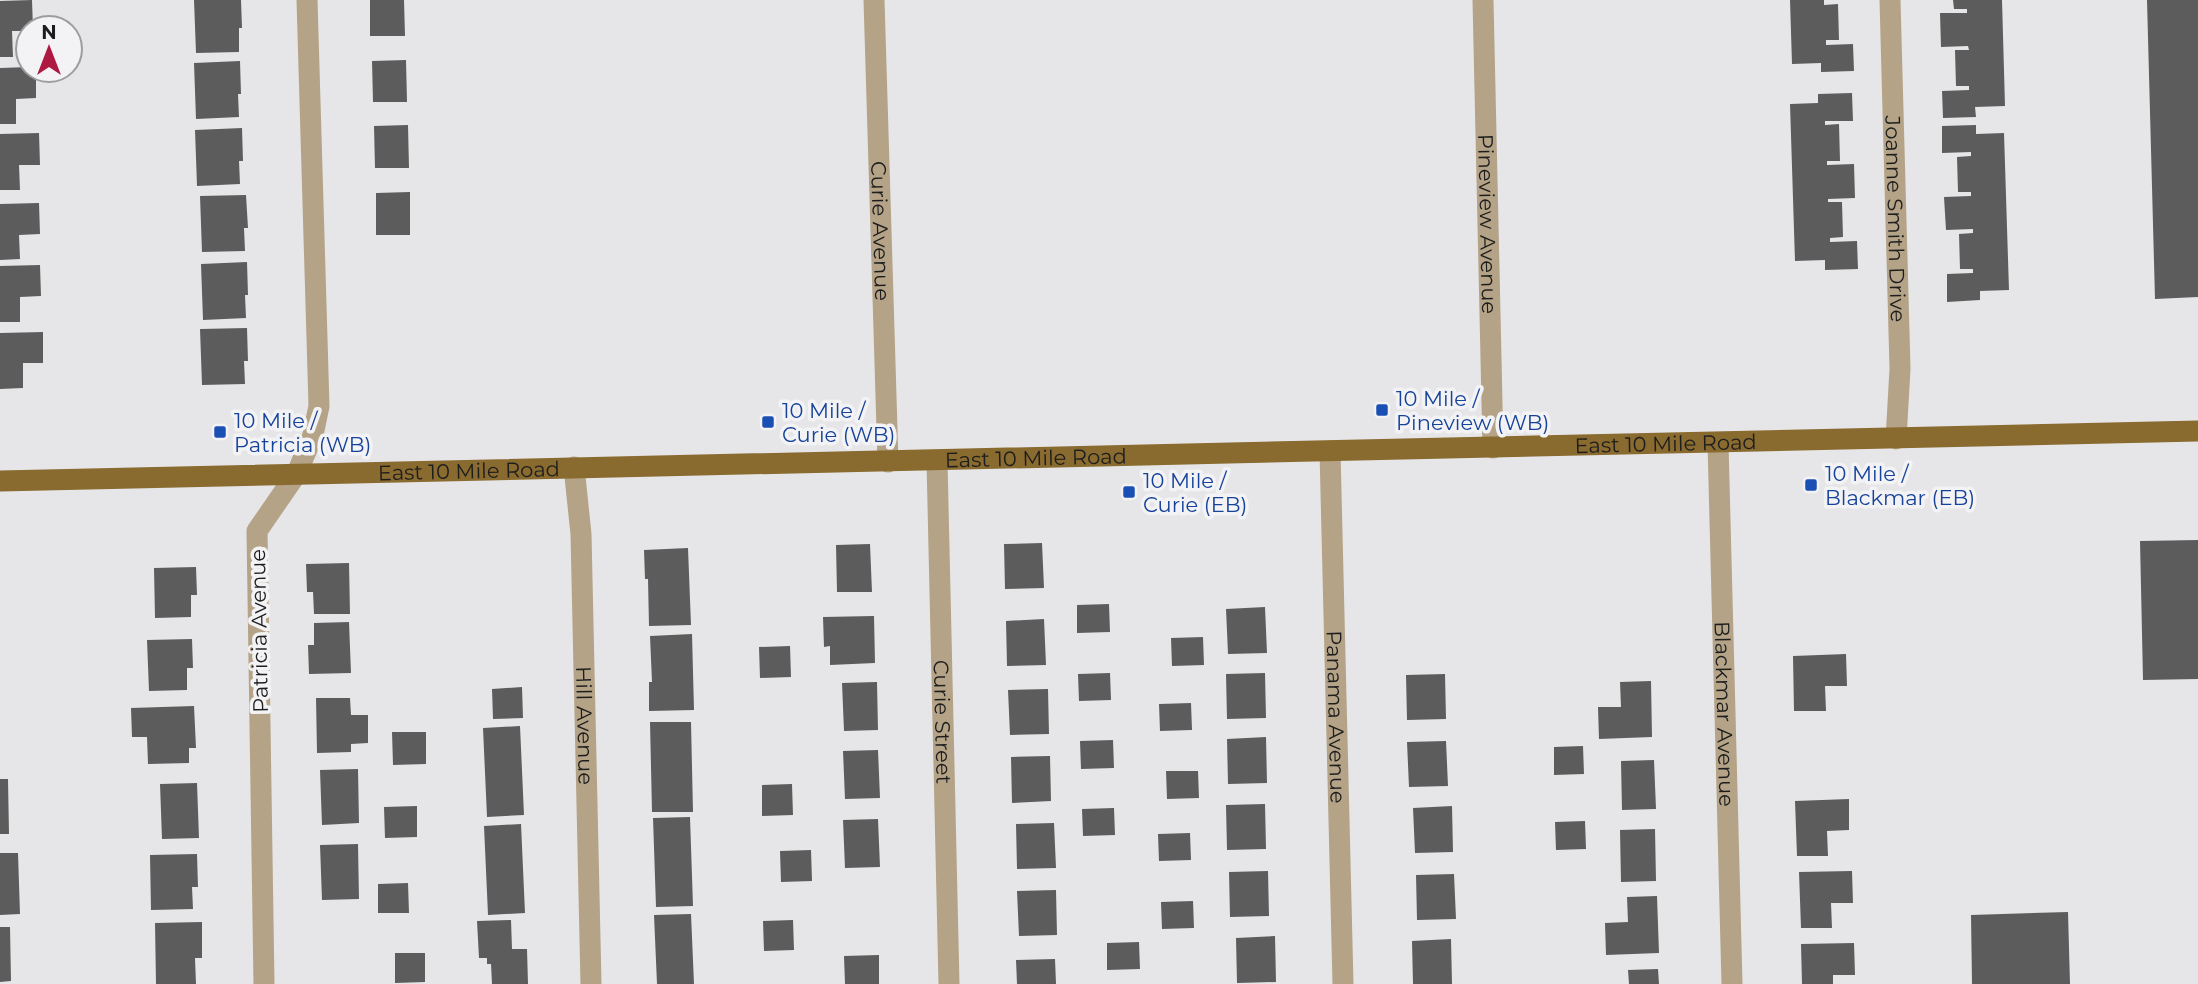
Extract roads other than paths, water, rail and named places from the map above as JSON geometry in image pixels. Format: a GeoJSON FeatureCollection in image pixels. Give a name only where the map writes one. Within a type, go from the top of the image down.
{"type":"FeatureCollection","features":[{"type":"Feature","properties":{"kind":"main road","name":"East 10 Mile Road"},"geometry":{"type":"LineString","coordinates":[[0,481],[2198,431]]}},
{"type":"Feature","properties":{"kind":"street","name":"Patricia Avenue"},"geometry":{"type":"LineString","coordinates":[[264,984],[257,531],[297,473],[313,435],[319,406],[307,0]]}},
{"type":"Feature","properties":{"kind":"street","name":"Curie Avenue"},"geometry":{"type":"LineString","coordinates":[[874,0],[888,462]]}},
{"type":"Feature","properties":{"kind":"street","name":"Pineview Avenue"},"geometry":{"type":"LineString","coordinates":[[1483,0],[1493,448]]}},
{"type":"Feature","properties":{"kind":"street","name":"Joanne Smith Drive"},"geometry":{"type":"LineString","coordinates":[[1890,0],[1900,369],[1896,439]]}},
{"type":"Feature","properties":{"kind":"street","name":"Blackmar Avenue"},"geometry":{"type":"LineString","coordinates":[[1718,443],[1732,984]]}},
{"type":"Feature","properties":{"kind":"street","name":"Panama Avenue"},"geometry":{"type":"LineString","coordinates":[[1330,452],[1343,984]]}},
{"type":"Feature","properties":{"kind":"street","name":"Curie Street"},"geometry":{"type":"LineString","coordinates":[[937,461],[949,984]]}},
{"type":"Feature","properties":{"kind":"street","name":"Hill Avenue"},"geometry":{"type":"LineString","coordinates":[[574,467],[581,534],[591,984]]}},
{"type":"Feature","properties":{"kind":"place","name":"10 Mile / Pineview (WB)"},"geometry":{"type":"Point","coordinates":[1382,410]}},
{"type":"Feature","properties":{"kind":"place","name":"10 Mile / Curie (WB)"},"geometry":{"type":"Point","coordinates":[768,422]}},
{"type":"Feature","properties":{"kind":"place","name":"10 Mile / Patricia (WB)"},"geometry":{"type":"Point","coordinates":[220,432]}},
{"type":"Feature","properties":{"kind":"place","name":"10 Mile / Blackmar (EB)"},"geometry":{"type":"Point","coordinates":[1811,485]}},
{"type":"Feature","properties":{"kind":"place","name":"10 Mile / Curie (EB)"},"geometry":{"type":"Point","coordinates":[1129,492]}}]}
